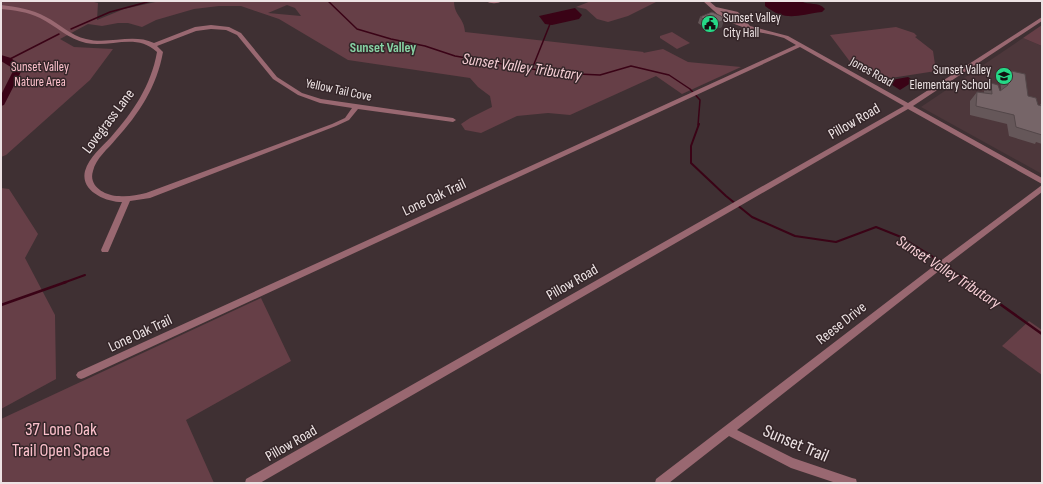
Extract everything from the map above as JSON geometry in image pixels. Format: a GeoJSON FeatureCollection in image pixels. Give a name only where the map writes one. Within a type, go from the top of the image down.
{"type":"FeatureCollection","features":[{"type":"Feature","properties":{"kind":"street"},"geometry":{"type":"LineString","coordinates":[[488,1],[499,1]]}},
{"type":"Feature","properties":{"kind":"street","name":"Jones Road"},"geometry":{"type":"LineString","coordinates":[[706,1],[726,19],[760,31],[779,34],[910,105],[1042,181]]}},
{"type":"Feature","properties":{"kind":"street"},"geometry":{"type":"LineString","coordinates":[[1,7],[29,12],[48,20],[73,37],[85,41],[100,42],[139,40],[155,45]]}},
{"type":"Feature","properties":{"kind":"street","name":"Jones Road"},"geometry":{"type":"LineString","coordinates":[[714,8],[736,13],[750,28]]}},
{"type":"Feature","properties":{"kind":"street","name":"Pillow Road"},"geometry":{"type":"LineString","coordinates":[[250,483],[910,105],[1042,19]]}},
{"type":"Feature","properties":{"kind":"street","name":"Yellow Tail Cove"},"geometry":{"type":"LineString","coordinates":[[155,45],[195,29],[217,27],[231,29],[239,34],[274,78],[289,89],[311,98],[356,107],[453,120]]}},
{"type":"Feature","properties":{"kind":"street","name":"Lovegrass Lane"},"geometry":{"type":"LineString","coordinates":[[155,45],[160,52],[160,60],[148,90],[122,129],[93,162],[88,172],[90,186],[95,191],[116,199],[147,196],[339,123],[347,119],[356,107]]}},
{"type":"Feature","properties":{"kind":"street","name":"Lone Oak Trail"},"geometry":{"type":"LineString","coordinates":[[80,376],[800,45]]}},
{"type":"Feature","properties":{"kind":"street","name":"Reese Drive"},"geometry":{"type":"LineString","coordinates":[[660,483],[729,431],[948,258],[1042,188]]}},
{"type":"Feature","properties":{"kind":"street"},"geometry":{"type":"LineString","coordinates":[[104,250],[128,199]]}},
{"type":"Feature","properties":{"kind":"street","name":"Sunset Trail"},"geometry":{"type":"LineString","coordinates":[[729,431],[792,463],[852,483]]}},
{"type":"Feature","properties":{"kind":"shaded area"},"geometry":{"type":"Polygon","coordinates":[[[765,1],[801,1],[819,5],[825,9],[822,12],[799,16],[786,16],[772,11],[765,6],[765,1]]]}},
{"type":"Feature","properties":{"kind":"shaded area"},"geometry":{"type":"Polygon","coordinates":[[[575,8],[582,15],[579,19],[552,25],[545,24],[539,16],[575,8]]]}},
{"type":"Feature","properties":{"kind":"shaded area","name":"Sunset Valley Elementary School"},"geometry":{"type":"Polygon","coordinates":[[[1023,38],[1042,46],[1042,174],[921,107],[1023,38]]]}},
{"type":"Feature","properties":{"kind":"shaded area"},"geometry":{"type":"Polygon","coordinates":[[[908,77],[914,81],[900,90],[886,81],[908,77]]]}},
{"type":"Feature","properties":{"kind":"green space","name":"Sunset Valley Nature Area"},"geometry":{"type":"Polygon","coordinates":[[[1,1],[90,1],[98,3],[97,20],[124,9],[160,1],[454,1],[454,6],[463,23],[465,32],[644,52],[643,53],[663,49],[688,62],[741,67],[682,94],[656,76],[570,115],[548,113],[517,116],[481,133],[465,130],[461,124],[492,107],[490,96],[478,87],[470,78],[348,60],[279,19],[241,6],[219,6],[194,9],[156,20],[142,27],[128,23],[102,26],[88,24],[60,39],[74,47],[113,49],[90,80],[6,155],[1,157],[1,1]],[[287,5],[268,13],[301,16],[295,8],[287,5]]]}},
{"type":"Feature","properties":{"kind":"green space"},"geometry":{"type":"Polygon","coordinates":[[[591,1],[656,2],[628,16],[608,22],[597,19],[586,9],[576,7],[591,1]]]}},
{"type":"Feature","properties":{"kind":"green space"},"geometry":{"type":"Polygon","coordinates":[[[1042,25],[1042,46],[1023,38],[1042,25]]]}},
{"type":"Feature","properties":{"kind":"green space"},"geometry":{"type":"Polygon","coordinates":[[[896,27],[914,33],[917,36],[915,37],[933,51],[936,71],[891,78],[851,63],[830,35],[896,27]]]}},
{"type":"Feature","properties":{"kind":"green space"},"geometry":{"type":"Polygon","coordinates":[[[672,32],[690,43],[677,49],[660,38],[660,36],[672,32]]]}},
{"type":"Feature","properties":{"kind":"green space"},"geometry":{"type":"Polygon","coordinates":[[[1,188],[9,189],[38,234],[25,258],[55,315],[56,379],[1,409],[1,188]]]}},
{"type":"Feature","properties":{"kind":"green space","name":"37 Lone Oak Trail Open Space"},"geometry":{"type":"Polygon","coordinates":[[[261,298],[291,361],[186,420],[214,483],[1,483],[1,419],[261,298]]]}},
{"type":"Feature","properties":{"kind":"green space"},"geometry":{"type":"Polygon","coordinates":[[[1029,321],[1042,330],[1042,375],[1002,346],[1029,321]]]}},
{"type":"Feature","properties":{"kind":"building"},"geometry":{"type":"Polygon","coordinates":[[[712,12],[721,16],[724,20],[717,23],[711,20],[707,21],[700,17],[712,12]]]}},
{"type":"Feature","properties":{"kind":"building"},"geometry":{"type":"Polygon","coordinates":[[[1007,70],[1025,74],[1028,96],[1036,98],[1038,105],[1042,106],[1042,135],[1016,127],[1014,115],[976,106],[977,92],[992,94],[991,83],[998,85],[1000,91],[1008,85],[1007,70]]]}},
{"type":"Feature","properties":{"kind":"waterway"},"geometry":{"type":"LineString","coordinates":[[71,29],[110,12],[151,1]]}},
{"type":"Feature","properties":{"kind":"waterway","name":"Sunset Valley Tributary"},"geometry":{"type":"LineString","coordinates":[[328,1],[357,29],[391,39],[425,46],[455,56],[532,69]]}},
{"type":"Feature","properties":{"kind":"waterway"},"geometry":{"type":"LineString","coordinates":[[532,69],[550,24]]}},
{"type":"Feature","properties":{"kind":"waterway"},"geometry":{"type":"LineString","coordinates":[[8,60],[59,34]]}},
{"type":"Feature","properties":{"kind":"waterway"},"geometry":{"type":"LineString","coordinates":[[1,58],[8,60],[19,68],[1,103]]}},
{"type":"Feature","properties":{"kind":"waterway","name":"Sunset Valley Tributary"},"geometry":{"type":"LineString","coordinates":[[532,69],[556,73],[600,75],[631,66],[669,75],[690,89],[700,100],[698,125]]}},
{"type":"Feature","properties":{"kind":"waterway","name":"Sunset Valley Tributary"},"geometry":{"type":"LineString","coordinates":[[699,124],[691,146],[691,163],[726,196],[752,217],[795,236],[836,242],[876,227],[901,237],[941,262]]}},
{"type":"Feature","properties":{"kind":"waterway","name":"Sunset Valley Tributary"},"geometry":{"type":"LineString","coordinates":[[945,265],[970,283]]}},
{"type":"Feature","properties":{"kind":"waterway"},"geometry":{"type":"LineString","coordinates":[[63,283],[85,275]]}},
{"type":"Feature","properties":{"kind":"waterway"},"geometry":{"type":"LineString","coordinates":[[1,305],[66,282]]}},
{"type":"Feature","properties":{"kind":"waterway","name":"Sunset Valley Tributary"},"geometry":{"type":"LineString","coordinates":[[969,282],[1042,334]]}},
{"type":"Feature","properties":{"kind":"place","name":"Sunset Valley City Hall"},"geometry":{"type":"Point","coordinates":[710,24]}},
{"type":"Feature","properties":{"kind":"place","name":"Sunset Valley Elementary School"},"geometry":{"type":"Point","coordinates":[1004,76]}},
{"type":"Feature","properties":{"kind":"district","name":"Sunset Valley"},"geometry":{"type":"Point","coordinates":[383,47]}}]}
